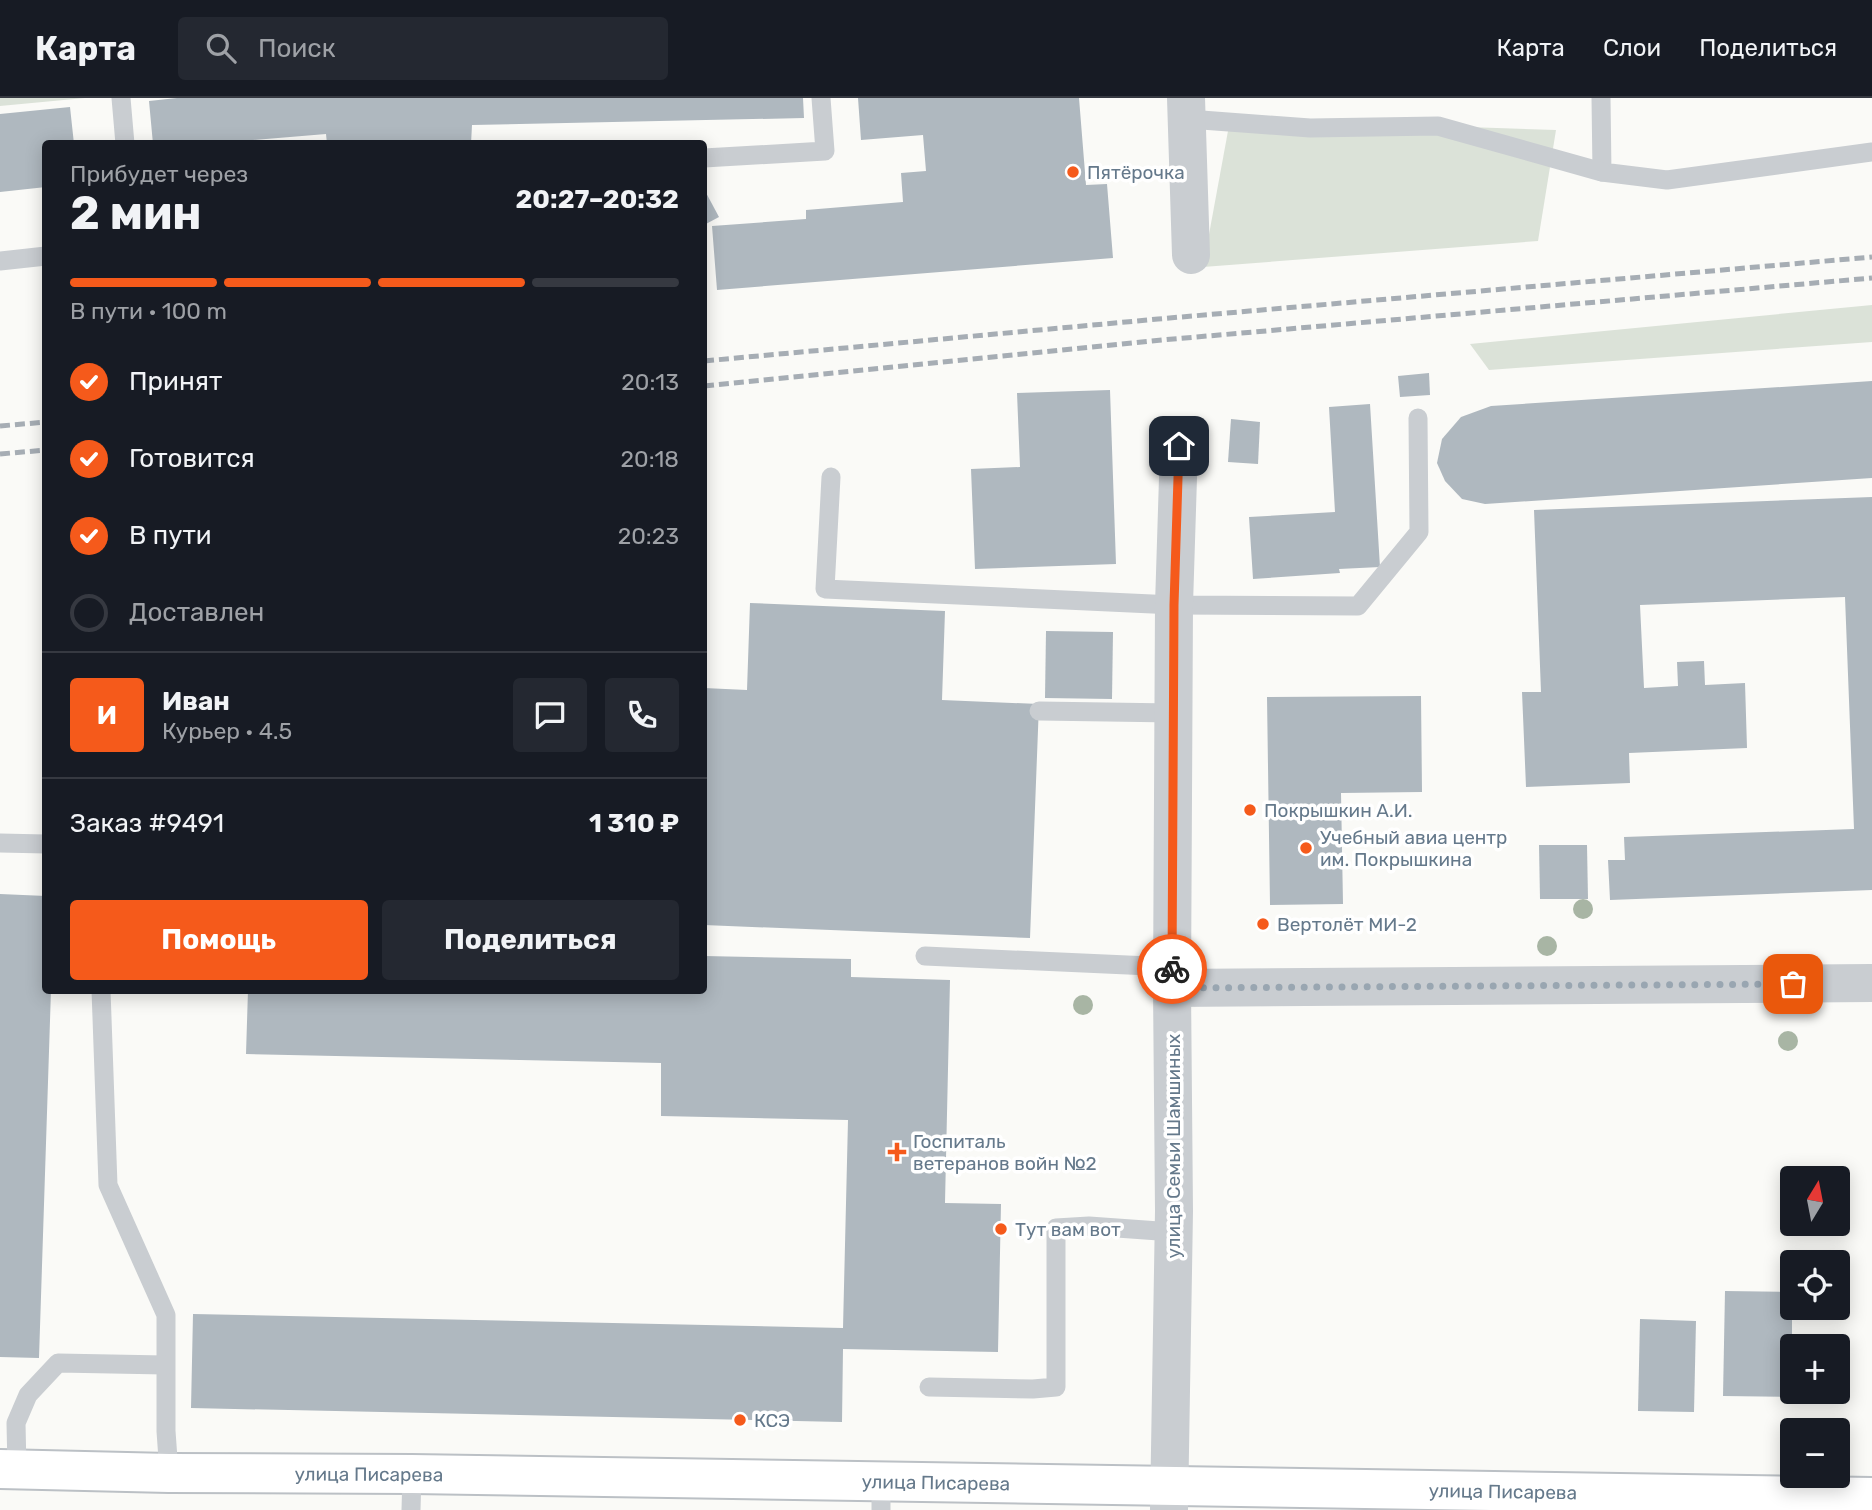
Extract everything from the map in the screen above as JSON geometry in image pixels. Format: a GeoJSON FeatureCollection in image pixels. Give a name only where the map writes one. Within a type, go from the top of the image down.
{"type":"FeatureCollection","features":[{"type":"Feature","properties":{"kind":"main road","name":"улица Писарева"},"geometry":{"type":"LineString","coordinates":[[8,1469],[169,1473],[412,1492],[1486,1500],[1872,1497]]}},
{"type":"Feature","properties":{"kind":"street"},"geometry":{"type":"LineString","coordinates":[[1187,109],[1191,255]]}},
{"type":"Feature","properties":{"kind":"street","name":"улица Семьи Шамшиных"},"geometry":{"type":"LineString","coordinates":[[1169,1498],[1173,1231],[1174,605],[1179,446]]}},
{"type":"Feature","properties":{"kind":"street"},"geometry":{"type":"LineString","coordinates":[[1172,977],[1872,983]]}},
{"type":"Feature","properties":{"kind":"lane"},"geometry":{"type":"LineString","coordinates":[[121,98],[125,140]]}},
{"type":"Feature","properties":{"kind":"lane"},"geometry":{"type":"LineString","coordinates":[[707,158],[825,151],[821,98]]}},
{"type":"Feature","properties":{"kind":"lane"},"geometry":{"type":"LineString","coordinates":[[1601,98],[1602,172]]}},
{"type":"Feature","properties":{"kind":"lane"},"geometry":{"type":"LineString","coordinates":[[1187,109],[1310,128],[1438,126],[1602,172],[1667,180],[1872,152]]}},
{"type":"Feature","properties":{"kind":"lane"},"geometry":{"type":"LineString","coordinates":[[0,261],[42,256]]}},
{"type":"Feature","properties":{"kind":"lane"},"geometry":{"type":"LineString","coordinates":[[831,477],[825,589],[1174,605],[1358,606],[1419,532],[1418,418]]}},
{"type":"Feature","properties":{"kind":"lane"},"geometry":{"type":"LineString","coordinates":[[1039,711],[1174,713]]}},
{"type":"Feature","properties":{"kind":"lane"},"geometry":{"type":"LineString","coordinates":[[0,843],[42,844]]}},
{"type":"Feature","properties":{"kind":"lane"},"geometry":{"type":"LineString","coordinates":[[925,956],[1172,977]]}},
{"type":"Feature","properties":{"kind":"lane"},"geometry":{"type":"LineString","coordinates":[[101,994],[108,1185],[166,1315],[166,1431],[169,1473]]}},
{"type":"Feature","properties":{"kind":"lane"},"geometry":{"type":"LineString","coordinates":[[929,1387],[1056,1387],[1056,1228],[1089,1226],[1173,1231]]}},
{"type":"Feature","properties":{"kind":"lane"},"geometry":{"type":"LineString","coordinates":[[8,1469],[16,1423],[28,1395],[58,1363],[165,1365]]}},
{"type":"Feature","properties":{"kind":"shaded area"},"geometry":{"type":"Polygon","coordinates":[[[0,98],[85,98],[0,106],[0,98]]]}},
{"type":"Feature","properties":{"kind":"shaded area"},"geometry":{"type":"Polygon","coordinates":[[[1237,119],[1556,130],[1538,241],[1203,267],[1228,131],[1237,119]]]}},
{"type":"Feature","properties":{"kind":"shaded area"},"geometry":{"type":"Polygon","coordinates":[[[1872,305],[1872,342],[1489,370],[1470,344],[1872,305]]]}},
{"type":"Feature","properties":{"kind":"building"},"geometry":{"type":"Polygon","coordinates":[[[177,98],[803,98],[804,118],[472,125],[471,140],[327,140],[326,134],[253,140],[153,140],[149,101],[177,98]]]}},
{"type":"Feature","properties":{"kind":"building"},"geometry":{"type":"Polygon","coordinates":[[[858,98],[1079,98],[1086,185],[1107,184],[1113,258],[717,290],[712,226],[806,219],[806,210],[903,202],[901,173],[926,171],[923,135],[861,140],[858,98]]]}},
{"type":"Feature","properties":{"kind":"building"},"geometry":{"type":"Polygon","coordinates":[[[70,107],[74,140],[42,140],[42,187],[0,192],[0,114],[70,107]]]}},
{"type":"Feature","properties":{"kind":"building"},"geometry":{"type":"Polygon","coordinates":[[[707,195],[719,217],[707,223],[707,195]]]}},
{"type":"Feature","properties":{"kind":"building"},"geometry":{"type":"Polygon","coordinates":[[[1429,373],[1430,395],[1400,397],[1398,376],[1429,373]]]}},
{"type":"Feature","properties":{"kind":"building"},"geometry":{"type":"Polygon","coordinates":[[[1872,381],[1872,478],[1485,504],[1462,499],[1445,481],[1437,463],[1442,439],[1461,417],[1491,406],[1872,381]]]}},
{"type":"Feature","properties":{"kind":"building"},"geometry":{"type":"Polygon","coordinates":[[[1110,390],[1116,564],[975,569],[971,469],[1020,467],[1017,393],[1110,390]]]}},
{"type":"Feature","properties":{"kind":"building"},"geometry":{"type":"Polygon","coordinates":[[[1370,404],[1380,567],[1339,569],[1340,573],[1253,579],[1249,517],[1335,512],[1329,407],[1370,404]]]}},
{"type":"Feature","properties":{"kind":"building"},"geometry":{"type":"Polygon","coordinates":[[[1231,419],[1260,422],[1258,464],[1228,462],[1231,419]]]}},
{"type":"Feature","properties":{"kind":"building"},"geometry":{"type":"Polygon","coordinates":[[[1872,497],[1872,890],[1610,900],[1608,860],[1625,860],[1624,837],[1854,829],[1845,597],[1640,605],[1644,688],[1678,686],[1677,662],[1704,661],[1705,685],[1745,683],[1747,748],[1629,753],[1630,783],[1526,787],[1522,692],[1541,692],[1534,510],[1872,497]]]}},
{"type":"Feature","properties":{"kind":"building"},"geometry":{"type":"Polygon","coordinates":[[[750,603],[945,611],[942,700],[1039,704],[1030,938],[707,925],[707,688],[747,690],[750,603]]]}},
{"type":"Feature","properties":{"kind":"building"},"geometry":{"type":"Polygon","coordinates":[[[1046,631],[1113,632],[1112,699],[1045,698],[1046,631]]]}},
{"type":"Feature","properties":{"kind":"building","name":"Учебный авиа центр им. Покрышкина"},"geometry":{"type":"Polygon","coordinates":[[[1421,696],[1422,792],[1341,793],[1343,904],[1270,905],[1267,697],[1421,696]]]}},
{"type":"Feature","properties":{"kind":"building"},"geometry":{"type":"Polygon","coordinates":[[[1539,845],[1587,845],[1588,899],[1540,899],[1539,845]]]}},
{"type":"Feature","properties":{"kind":"building"},"geometry":{"type":"Polygon","coordinates":[[[0,894],[42,896],[42,994],[51,994],[39,1358],[0,1357],[0,894]]]}},
{"type":"Feature","properties":{"kind":"building"},"geometry":{"type":"Polygon","coordinates":[[[707,956],[851,959],[851,977],[950,980],[945,1203],[1001,1204],[998,1352],[843,1349],[842,1422],[191,1408],[193,1314],[843,1328],[848,1120],[661,1116],[661,1063],[246,1054],[248,994],[707,994],[707,956]]]}},
{"type":"Feature","properties":{"kind":"building"},"geometry":{"type":"Polygon","coordinates":[[[1725,1291],[1780,1292],[1780,1320],[1792,1320],[1792,1334],[1780,1334],[1780,1397],[1723,1396],[1725,1291]]]}},
{"type":"Feature","properties":{"kind":"building"},"geometry":{"type":"Polygon","coordinates":[[[1640,1319],[1696,1321],[1694,1412],[1638,1411],[1640,1319]]]}},
{"type":"Feature","properties":{"kind":"railway"},"geometry":{"type":"LineString","coordinates":[[707,361],[1872,257]]}},
{"type":"Feature","properties":{"kind":"railway"},"geometry":{"type":"LineString","coordinates":[[707,386],[1162,340],[1872,278]]}},
{"type":"Feature","properties":{"kind":"railway"},"geometry":{"type":"LineString","coordinates":[[0,426],[42,422]]}},
{"type":"Feature","properties":{"kind":"railway"},"geometry":{"type":"LineString","coordinates":[[0,454],[42,450]]}},
{"type":"Feature","properties":{"kind":"way so far"},"geometry":{"type":"LineString","coordinates":[[1172,969],[1172,988],[1793,984]]}},
{"type":"Feature","properties":{"kind":"place","name":"Пятёрочка"},"geometry":{"type":"Point","coordinates":[1073,172]}},
{"type":"Feature","properties":{"kind":"place","name":"Покрышкин А.И."},"geometry":{"type":"Point","coordinates":[1250,810]}},
{"type":"Feature","properties":{"kind":"place","name":"Учебный авиа центр им. Покрышкина"},"geometry":{"type":"Point","coordinates":[1306,848]}},
{"type":"Feature","properties":{"kind":"place","name":"Вертолёт МИ-2"},"geometry":{"type":"Point","coordinates":[1263,924]}},
{"type":"Feature","properties":{"kind":"place","name":"Госпиталь ветеранов войн №2"},"geometry":{"type":"Point","coordinates":[897,1152]}},
{"type":"Feature","properties":{"kind":"place","name":"Тут вам вот"},"geometry":{"type":"Point","coordinates":[1001,1229]}},
{"type":"Feature","properties":{"kind":"place","name":"КСЭ"},"geometry":{"type":"Point","coordinates":[740,1420]}},
{"type":"Feature","properties":{"kind":"route"},"geometry":{"type":"LineString","coordinates":[[1172,969],[1174,605],[1179,446]]}}]}
